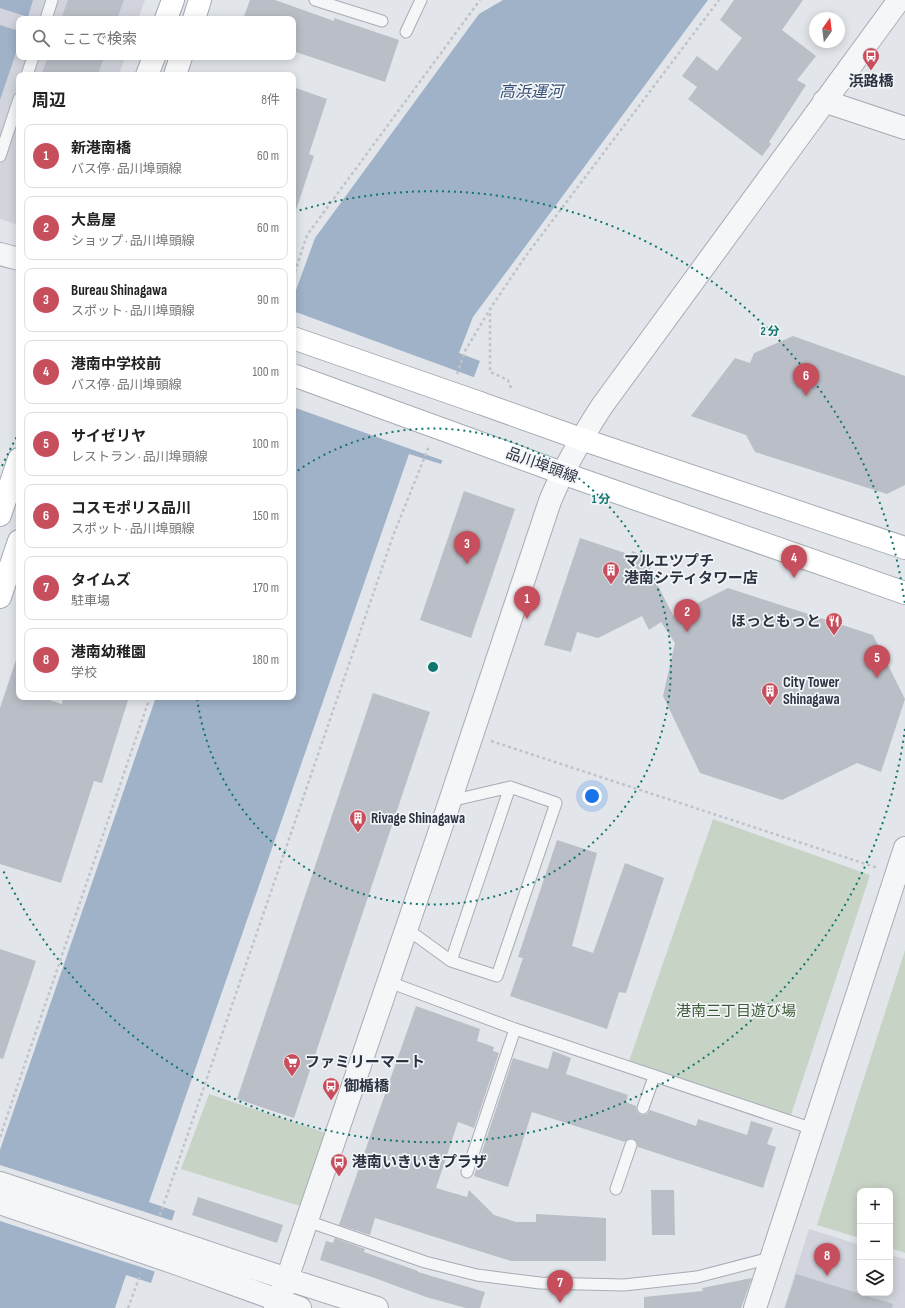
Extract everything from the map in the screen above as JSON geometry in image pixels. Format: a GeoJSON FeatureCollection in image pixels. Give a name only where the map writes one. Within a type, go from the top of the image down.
{"type":"FeatureCollection","features":[{"type":"Feature","properties":{"kind":"main road"},"geometry":{"type":"LineString","coordinates":[[167,16],[173,0]]}},
{"type":"Feature","properties":{"kind":"main road"},"geometry":{"type":"LineString","coordinates":[[195,16],[200,0]]}},
{"type":"Feature","properties":{"kind":"main road"},"geometry":{"type":"LineString","coordinates":[[149,72],[153,60]]}},
{"type":"Feature","properties":{"kind":"main road"},"geometry":{"type":"LineString","coordinates":[[176,72],[180,60]]}},
{"type":"Feature","properties":{"kind":"main road"},"geometry":{"type":"LineString","coordinates":[[296,339],[581,439],[905,548]]}},
{"type":"Feature","properties":{"kind":"main road","name":"品川埠頭線"},"geometry":{"type":"LineString","coordinates":[[296,375],[562,473],[905,593]]}},
{"type":"Feature","properties":{"kind":"main road"},"geometry":{"type":"LineString","coordinates":[[0,515],[16,468]]}},
{"type":"Feature","properties":{"kind":"main road"},"geometry":{"type":"LineString","coordinates":[[0,597],[16,550]]}},
{"type":"Feature","properties":{"kind":"street"},"geometry":{"type":"LineString","coordinates":[[277,1304],[307,1222],[389,982],[550,501],[562,473],[606,399],[899,0]]}},
{"type":"Feature","properties":{"kind":"street"},"geometry":{"type":"LineString","coordinates":[[824,101],[905,128]]}},
{"type":"Feature","properties":{"kind":"street"},"geometry":{"type":"LineString","coordinates":[[0,254],[16,258]]}},
{"type":"Feature","properties":{"kind":"street"},"geometry":{"type":"LineString","coordinates":[[755,1308],[812,1129],[905,848]]}},
{"type":"Feature","properties":{"kind":"street"},"geometry":{"type":"LineString","coordinates":[[0,1183],[182,1255],[277,1304],[300,1308]]}},
{"type":"Feature","properties":{"kind":"street"},"geometry":{"type":"LineString","coordinates":[[0,1203],[182,1255],[287,1279],[378,1308]]}},
{"type":"Feature","properties":{"kind":"lane"},"geometry":{"type":"LineString","coordinates":[[47,16],[52,0]]}},
{"type":"Feature","properties":{"kind":"lane"},"geometry":{"type":"LineString","coordinates":[[315,0],[382,21]]}},
{"type":"Feature","properties":{"kind":"lane"},"geometry":{"type":"LineString","coordinates":[[406,32],[421,0]]}},
{"type":"Feature","properties":{"kind":"lane"},"geometry":{"type":"LineString","coordinates":[[28,72],[32,60]]}},
{"type":"Feature","properties":{"kind":"lane"},"geometry":{"type":"LineString","coordinates":[[0,156],[16,108]]}},
{"type":"Feature","properties":{"kind":"lane"},"geometry":{"type":"LineString","coordinates":[[407,929],[451,961],[497,976],[556,803],[510,787],[450,801]]}},
{"type":"Feature","properties":{"kind":"lane"},"geometry":{"type":"LineString","coordinates":[[451,961],[510,787]]}},
{"type":"Feature","properties":{"kind":"lane"},"geometry":{"type":"LineString","coordinates":[[389,982],[515,1029],[812,1129]]}},
{"type":"Feature","properties":{"kind":"lane"},"geometry":{"type":"LineString","coordinates":[[467,1172],[515,1029]]}},
{"type":"Feature","properties":{"kind":"lane"},"geometry":{"type":"LineString","coordinates":[[643,1108],[654,1077]]}},
{"type":"Feature","properties":{"kind":"lane"},"geometry":{"type":"LineString","coordinates":[[616,1189],[631,1145]]}},
{"type":"Feature","properties":{"kind":"lane"},"geometry":{"type":"LineString","coordinates":[[307,1222],[425,1262],[477,1275],[540,1283],[624,1285],[697,1277],[770,1258]]}},
{"type":"Feature","properties":{"kind":"path"},"geometry":{"type":"LineString","coordinates":[[296,269],[307,235],[480,0]]}},
{"type":"Feature","properties":{"kind":"path"},"geometry":{"type":"LineString","coordinates":[[465,351],[490,309],[525,257],[719,0]]}},
{"type":"Feature","properties":{"kind":"path"},"geometry":{"type":"LineString","coordinates":[[490,309],[490,372],[508,380],[511,388]]}},
{"type":"Feature","properties":{"kind":"path"},"geometry":{"type":"LineString","coordinates":[[166,1200],[392,536],[423,463]]}},
{"type":"Feature","properties":{"kind":"path"},"geometry":{"type":"LineString","coordinates":[[0,1137],[1,1128],[149,700]]}},
{"type":"Feature","properties":{"kind":"path"},"geometry":{"type":"LineString","coordinates":[[472,735],[897,874]]}},
{"type":"Feature","properties":{"kind":"path"},"geometry":{"type":"LineString","coordinates":[[128,1308],[140,1274]]}},
{"type":"Feature","properties":{"kind":"shaded area"},"geometry":{"type":"Polygon","coordinates":[[[0,0],[145,0],[139,16],[16,16],[16,60],[124,60],[120,72],[16,72],[16,224],[0,219],[0,0]]]}},
{"type":"Feature","properties":{"kind":"shaded area"},"geometry":{"type":"Polygon","coordinates":[[[809,1229],[857,1244],[857,1296],[893,1296],[893,1256],[905,1259],[905,1308],[784,1308],[809,1229]]]}},
{"type":"Feature","properties":{"kind":"green space","name":"港南三丁目遊び場"},"geometry":{"type":"Polygon","coordinates":[[[713,819],[870,875],[789,1121],[627,1067],[713,819]]]}},
{"type":"Feature","properties":{"kind":"green space"},"geometry":{"type":"Polygon","coordinates":[[[905,950],[905,1253],[893,1249],[893,1188],[857,1188],[857,1237],[817,1225],[905,950]]]}},
{"type":"Feature","properties":{"kind":"green space"},"geometry":{"type":"Polygon","coordinates":[[[209,1094],[326,1133],[300,1206],[181,1169],[209,1094]]]}},
{"type":"Feature","properties":{"kind":"water"},"geometry":{"type":"Polygon","coordinates":[[[0,0],[33,0],[28,16],[0,8],[0,0]]]}},
{"type":"Feature","properties":{"kind":"water","name":"高浜運河"},"geometry":{"type":"Polygon","coordinates":[[[503,0],[708,0],[473,317],[459,353],[480,361],[441,464],[409,454],[149,1202],[175,1211],[151,1283],[126,1275],[115,1308],[0,1308],[0,1150],[155,700],[296,700],[296,290],[315,238],[479,14],[503,0]]]}},
{"type":"Feature","properties":{"kind":"water"},"geometry":{"type":"Polygon","coordinates":[[[0,25],[16,30],[16,53],[0,100],[0,25]]]}},
{"type":"Feature","properties":{"kind":"pier"},"geometry":{"type":"Polygon","coordinates":[[[296,312],[476,378],[444,461],[296,408],[296,312]]]}},
{"type":"Feature","properties":{"kind":"pier"},"geometry":{"type":"Polygon","coordinates":[[[0,1165],[173,1221],[156,1272],[0,1221],[0,1165]]]}},
{"type":"Feature","properties":{"kind":"building"},"geometry":{"type":"Polygon","coordinates":[[[68,0],[124,0],[118,16],[62,16],[68,0]]]}},
{"type":"Feature","properties":{"kind":"building"},"geometry":{"type":"Polygon","coordinates":[[[250,0],[275,0],[334,21],[334,18],[399,40],[385,82],[296,52],[296,16],[244,16],[250,0]]]}},
{"type":"Feature","properties":{"kind":"building"},"geometry":{"type":"Polygon","coordinates":[[[734,0],[803,0],[782,30],[816,56],[797,80],[806,85],[769,142],[771,144],[762,156],[688,99],[697,87],[682,76],[697,56],[717,71],[742,38],[720,20],[734,0]]]}},
{"type":"Feature","properties":{"kind":"building"},"geometry":{"type":"Polygon","coordinates":[[[47,60],[103,60],[99,72],[42,72],[47,60]]]}},
{"type":"Feature","properties":{"kind":"building"},"geometry":{"type":"Polygon","coordinates":[[[296,88],[327,99],[309,154],[314,156],[296,210],[296,88]]]}},
{"type":"Feature","properties":{"kind":"building"},"geometry":{"type":"Polygon","coordinates":[[[793,336],[905,376],[905,485],[887,494],[755,452],[746,435],[691,416],[735,358],[750,363],[754,353],[793,336]]]}},
{"type":"Feature","properties":{"kind":"building"},"geometry":{"type":"Polygon","coordinates":[[[464,491],[515,509],[471,638],[420,620],[464,491]]]}},
{"type":"Feature","properties":{"kind":"building","name":"City Tower Shinagawa"},"geometry":{"type":"Polygon","coordinates":[[[580,538],[631,555],[632,551],[642,555],[673,615],[668,618],[728,588],[873,635],[905,699],[881,772],[857,763],[782,800],[700,773],[663,696],[675,643],[661,622],[649,630],[642,616],[598,638],[577,632],[571,652],[544,645],[580,538]]]}},
{"type":"Feature","properties":{"kind":"building"},"geometry":{"type":"Polygon","coordinates":[[[16,660],[16,700],[49,700],[62,704],[63,700],[128,700],[102,783],[94,781],[61,883],[0,864],[0,708],[16,660]]]}},
{"type":"Feature","properties":{"kind":"building","name":"Rivage Shinagawa"},"geometry":{"type":"Polygon","coordinates":[[[373,693],[430,712],[294,1118],[237,1099],[373,693]]]}},
{"type":"Feature","properties":{"kind":"building"},"geometry":{"type":"Polygon","coordinates":[[[557,840],[597,853],[572,946],[593,953],[625,863],[664,878],[626,993],[619,992],[607,1029],[510,996],[523,958],[518,957],[557,840]]]}},
{"type":"Feature","properties":{"kind":"building"},"geometry":{"type":"Polygon","coordinates":[[[0,949],[36,961],[3,1059],[0,1058],[0,949]]]}},
{"type":"Feature","properties":{"kind":"building"},"geometry":{"type":"Polygon","coordinates":[[[416,1006],[480,1029],[477,1041],[494,1047],[493,1051],[499,1053],[474,1128],[458,1122],[436,1188],[467,1197],[469,1190],[494,1215],[516,1222],[536,1222],[536,1214],[606,1218],[606,1261],[511,1261],[375,1218],[370,1235],[339,1225],[416,1006]]]}},
{"type":"Feature","properties":{"kind":"building"},"geometry":{"type":"Polygon","coordinates":[[[553,1051],[571,1058],[566,1074],[628,1095],[626,1102],[636,1106],[637,1112],[641,1115],[647,1114],[650,1110],[696,1126],[698,1119],[747,1135],[751,1121],[773,1128],[767,1144],[776,1147],[763,1188],[638,1147],[633,1138],[625,1142],[532,1112],[508,1187],[474,1176],[513,1058],[548,1069],[553,1051]]]}},
{"type":"Feature","properties":{"kind":"building"},"geometry":{"type":"Polygon","coordinates":[[[651,1190],[674,1190],[675,1235],[652,1235],[651,1190]]]}},
{"type":"Feature","properties":{"kind":"building"},"geometry":{"type":"Polygon","coordinates":[[[198,1197],[283,1225],[277,1243],[192,1215],[198,1197]]]}},
{"type":"Feature","properties":{"kind":"building"},"geometry":{"type":"Polygon","coordinates":[[[335,1238],[365,1249],[364,1252],[418,1272],[485,1292],[480,1308],[466,1308],[426,1297],[320,1260],[326,1241],[333,1243],[335,1238]]]}},
{"type":"Feature","properties":{"kind":"building"},"geometry":{"type":"Polygon","coordinates":[[[796,1274],[857,1293],[857,1296],[867,1296],[893,1304],[892,1308],[785,1308],[796,1274]]]}},
{"type":"Feature","properties":{"kind":"building"},"geometry":{"type":"Polygon","coordinates":[[[752,1278],[741,1308],[644,1308],[644,1297],[703,1291],[702,1288],[752,1278]]]}},
{"type":"Feature","properties":{"kind":"place","name":"浜路橋"},"geometry":{"type":"Point","coordinates":[871,71]}},
{"type":"Feature","properties":{"kind":"place","name":"コスモポリス品川"},"geometry":{"type":"Point","coordinates":[806,396]}},
{"type":"Feature","properties":{"kind":"place","name":"Bureau Shinagawa"},"geometry":{"type":"Point","coordinates":[467,564]}},
{"type":"Feature","properties":{"kind":"place","name":"港南中学校前"},"geometry":{"type":"Point","coordinates":[794,578]}},
{"type":"Feature","properties":{"kind":"place","name":"マルエツプチ 港南シティタワー店"},"geometry":{"type":"Point","coordinates":[611,585]}},
{"type":"Feature","properties":{"kind":"place","name":"新港南橋"},"geometry":{"type":"Point","coordinates":[527,619]}},
{"type":"Feature","properties":{"kind":"place","name":"大島屋"},"geometry":{"type":"Point","coordinates":[687,632]}},
{"type":"Feature","properties":{"kind":"place","name":"ほっともっと"},"geometry":{"type":"Point","coordinates":[834,636]}},
{"type":"Feature","properties":{"kind":"place","name":"サイゼリヤ"},"geometry":{"type":"Point","coordinates":[877,678]}},
{"type":"Feature","properties":{"kind":"place","name":"City Tower Shinagawa"},"geometry":{"type":"Point","coordinates":[770,706]}},
{"type":"Feature","properties":{"kind":"place","name":"Rivage Shinagawa"},"geometry":{"type":"Point","coordinates":[358,833]}},
{"type":"Feature","properties":{"kind":"place","name":"ファミリーマート"},"geometry":{"type":"Point","coordinates":[292,1077]}},
{"type":"Feature","properties":{"kind":"place","name":"御楯橋"},"geometry":{"type":"Point","coordinates":[331,1101]}},
{"type":"Feature","properties":{"kind":"place","name":"港南いきいきプラザ"},"geometry":{"type":"Point","coordinates":[339,1177]}},
{"type":"Feature","properties":{"kind":"place","name":"港南幼稚園"},"geometry":{"type":"Point","coordinates":[827,1276]}},
{"type":"Feature","properties":{"kind":"place","name":"タイムズ"},"geometry":{"type":"Point","coordinates":[560,1303]}}]}
